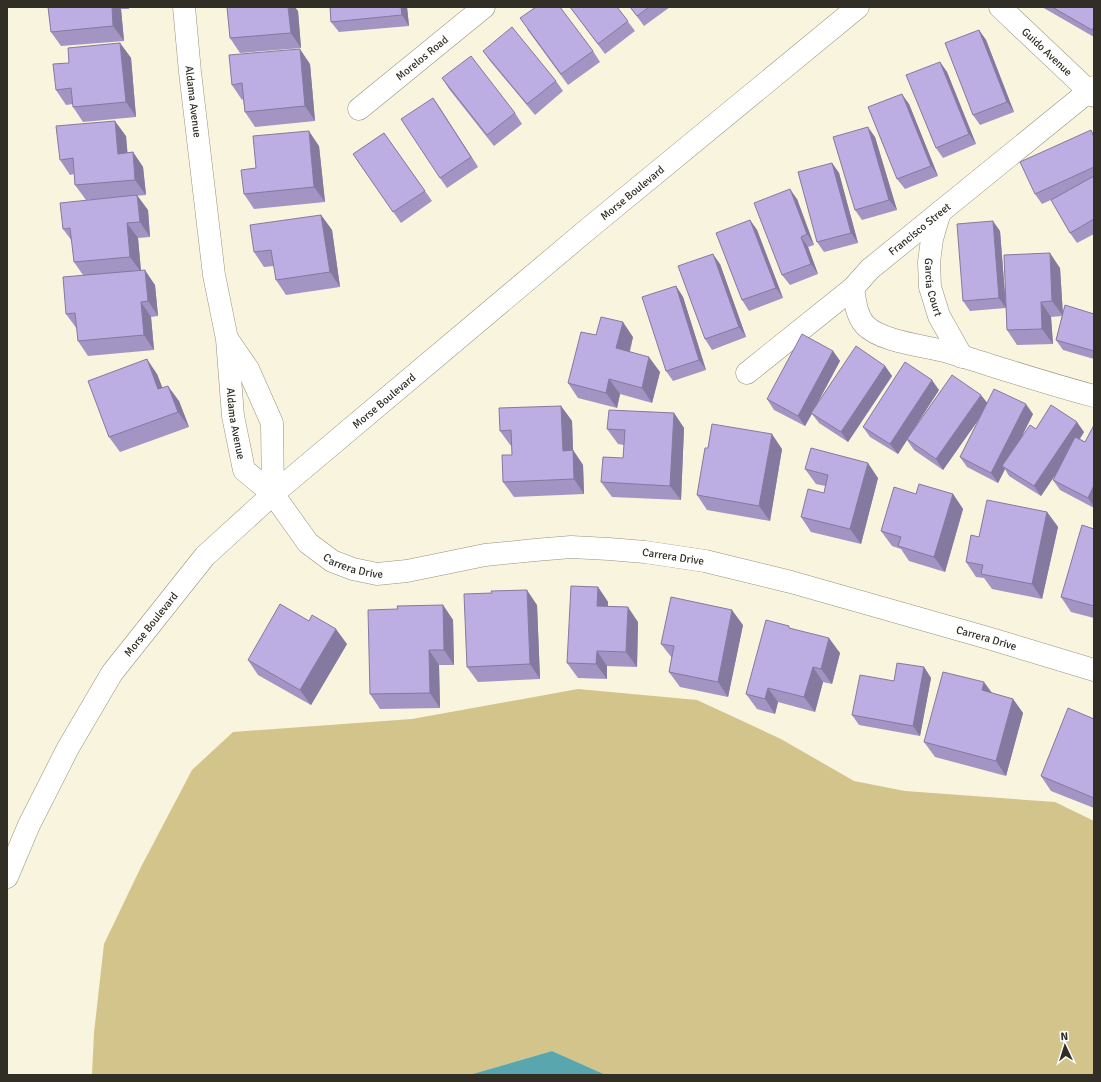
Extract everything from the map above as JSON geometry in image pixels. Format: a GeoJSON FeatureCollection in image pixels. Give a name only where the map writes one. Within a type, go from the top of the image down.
{"type":"FeatureCollection","features":[{"type":"Feature","properties":{"kind":"street","name":"Aldama Avenue"},"geometry":{"type":"LineString","coordinates":[[184,7],[190,72],[214,275],[227,339],[233,416],[244,470],[273,494]]}},
{"type":"Feature","properties":{"kind":"street"},"geometry":{"type":"LineString","coordinates":[[454,7],[457,29]]}},
{"type":"Feature","properties":{"kind":"street","name":"Morelos Road"},"geometry":{"type":"LineString","coordinates":[[359,109],[484,7]]}},
{"type":"Feature","properties":{"kind":"street","name":"Morse Boulevard"},"geometry":{"type":"LineString","coordinates":[[7,877],[29,824],[64,755],[112,672],[205,556],[273,494],[588,229],[858,7]]}},
{"type":"Feature","properties":{"kind":"street","name":"Guido Avenue"},"geometry":{"type":"LineString","coordinates":[[1000,7],[1092,91]]}},
{"type":"Feature","properties":{"kind":"street","name":"Francisco Street"},"geometry":{"type":"LineString","coordinates":[[747,373],[853,288],[870,269],[1092,91]]}},
{"type":"Feature","properties":{"kind":"street","name":"Garcia Court"},"geometry":{"type":"LineString","coordinates":[[940,212],[932,239],[929,262],[930,287],[939,316],[962,357]]}},
{"type":"Feature","properties":{"kind":"street"},"geometry":{"type":"LineString","coordinates":[[853,288],[859,315],[865,325],[876,333],[1094,396]]}},
{"type":"Feature","properties":{"kind":"street","name":"Aldama Avenue"},"geometry":{"type":"LineString","coordinates":[[227,339],[248,369],[272,423],[273,494]]}},
{"type":"Feature","properties":{"kind":"street","name":"Carrera Drive"},"geometry":{"type":"LineString","coordinates":[[273,494],[308,543],[332,561],[353,569],[377,574],[407,571],[485,555],[571,547],[645,552],[705,561],[791,582],[1094,670]]}},
{"type":"Feature","properties":{"kind":"shaded area"},"geometry":{"type":"Polygon","coordinates":[[[578,689],[697,700],[781,739],[854,781],[905,791],[1055,802],[1094,821],[1094,1075],[606,1075],[552,1051],[469,1075],[92,1075],[94,1033],[104,944],[141,867],[192,770],[233,732],[412,719],[578,689]]]}},
{"type":"Feature","properties":{"kind":"water"},"geometry":{"type":"Polygon","coordinates":[[[552,1051],[606,1075],[469,1075],[552,1051]]]}},
{"type":"Feature","properties":{"kind":"building"},"geometry":{"type":"Polygon","coordinates":[[[48,7],[112,7],[113,26],[51,32],[48,7]]]}},
{"type":"Feature","properties":{"kind":"building"},"geometry":{"type":"Polygon","coordinates":[[[227,7],[288,7],[291,33],[230,38],[227,7]]]}},
{"type":"Feature","properties":{"kind":"building"},"geometry":{"type":"Polygon","coordinates":[[[330,7],[401,7],[402,15],[331,22],[330,7]]]}},
{"type":"Feature","properties":{"kind":"building"},"geometry":{"type":"Polygon","coordinates":[[[536,7],[560,7],[593,51],[561,74],[520,18],[536,7]]]}},
{"type":"Feature","properties":{"kind":"building"},"geometry":{"type":"Polygon","coordinates":[[[570,7],[617,7],[628,21],[598,44],[570,7]]]}},
{"type":"Feature","properties":{"kind":"building"},"geometry":{"type":"Polygon","coordinates":[[[630,7],[649,7],[637,16],[630,7]]]}},
{"type":"Feature","properties":{"kind":"building"},"geometry":{"type":"Polygon","coordinates":[[[1052,7],[1094,7],[1094,27],[1092,30],[1052,7]]]}},
{"type":"Feature","properties":{"kind":"building"},"geometry":{"type":"Polygon","coordinates":[[[512,27],[556,81],[527,104],[483,51],[512,27]]]}},
{"type":"Feature","properties":{"kind":"building"},"geometry":{"type":"Polygon","coordinates":[[[979,30],[1007,102],[973,115],[945,43],[979,30]]]}},
{"type":"Feature","properties":{"kind":"building"},"geometry":{"type":"Polygon","coordinates":[[[120,43],[126,102],[73,107],[71,88],[56,90],[53,64],[69,63],[68,48],[120,43]]]}},
{"type":"Feature","properties":{"kind":"building"},"geometry":{"type":"Polygon","coordinates":[[[300,49],[305,106],[245,112],[242,83],[232,85],[229,55],[300,49]]]}},
{"type":"Feature","properties":{"kind":"building"},"geometry":{"type":"Polygon","coordinates":[[[471,56],[515,113],[487,135],[442,78],[471,56]]]}},
{"type":"Feature","properties":{"kind":"building"},"geometry":{"type":"Polygon","coordinates":[[[940,62],[969,134],[936,148],[906,75],[940,62]]]}},
{"type":"Feature","properties":{"kind":"building"},"geometry":{"type":"Polygon","coordinates":[[[902,94],[931,166],[897,179],[868,107],[902,94]]]}},
{"type":"Feature","properties":{"kind":"building"},"geometry":{"type":"Polygon","coordinates":[[[433,98],[471,157],[440,178],[401,119],[433,98]]]}},
{"type":"Feature","properties":{"kind":"building"},"geometry":{"type":"Polygon","coordinates":[[[115,121],[118,154],[133,152],[135,180],[75,185],[73,158],[60,160],[56,126],[115,121]]]}},
{"type":"Feature","properties":{"kind":"building"},"geometry":{"type":"Polygon","coordinates":[[[868,127],[889,200],[855,210],[833,137],[868,127]]]}},
{"type":"Feature","properties":{"kind":"building"},"geometry":{"type":"Polygon","coordinates":[[[1091,130],[1094,137],[1094,167],[1035,194],[1020,162],[1091,130]]]}},
{"type":"Feature","properties":{"kind":"building"},"geometry":{"type":"Polygon","coordinates":[[[309,131],[314,187],[244,194],[241,170],[256,168],[253,136],[309,131]]]}},
{"type":"Feature","properties":{"kind":"building"},"geometry":{"type":"Polygon","coordinates":[[[384,133],[425,191],[393,212],[353,154],[384,133]]]}},
{"type":"Feature","properties":{"kind":"building"},"geometry":{"type":"Polygon","coordinates":[[[832,163],[851,233],[817,242],[798,172],[832,163]]]}},
{"type":"Feature","properties":{"kind":"building"},"geometry":{"type":"Polygon","coordinates":[[[1094,176],[1094,219],[1070,233],[1051,200],[1094,176]]]}},
{"type":"Feature","properties":{"kind":"building"},"geometry":{"type":"Polygon","coordinates":[[[790,189],[807,234],[801,237],[811,264],[782,275],[754,203],[790,189]]]}},
{"type":"Feature","properties":{"kind":"building"},"geometry":{"type":"Polygon","coordinates":[[[137,195],[140,222],[127,223],[130,257],[74,262],[70,228],[63,229],[60,203],[137,195]]]}},
{"type":"Feature","properties":{"kind":"building"},"geometry":{"type":"Polygon","coordinates":[[[321,215],[330,272],[276,280],[271,250],[254,252],[250,225],[321,215]]]}},
{"type":"Feature","properties":{"kind":"building"},"geometry":{"type":"Polygon","coordinates":[[[750,220],[776,288],[742,300],[716,233],[750,220]]]}},
{"type":"Feature","properties":{"kind":"building"},"geometry":{"type":"Polygon","coordinates":[[[993,221],[999,298],[963,301],[957,224],[993,221]]]}},
{"type":"Feature","properties":{"kind":"building"},"geometry":{"type":"Polygon","coordinates":[[[1050,253],[1052,301],[1041,302],[1042,329],[1007,330],[1004,255],[1050,253]]]}},
{"type":"Feature","properties":{"kind":"building"},"geometry":{"type":"Polygon","coordinates":[[[713,254],[739,327],[705,339],[678,266],[713,254]]]}},
{"type":"Feature","properties":{"kind":"building"},"geometry":{"type":"Polygon","coordinates":[[[145,270],[148,301],[141,302],[144,335],[78,341],[75,313],[66,314],[63,277],[145,270]]]}},
{"type":"Feature","properties":{"kind":"building"},"geometry":{"type":"Polygon","coordinates":[[[676,286],[699,360],[666,371],[642,297],[676,286]]]}},
{"type":"Feature","properties":{"kind":"building"},"geometry":{"type":"Polygon","coordinates":[[[1065,305],[1094,314],[1094,351],[1056,340],[1065,305]]]}},
{"type":"Feature","properties":{"kind":"building"},"geometry":{"type":"Polygon","coordinates":[[[601,317],[623,322],[616,348],[649,357],[642,388],[609,379],[606,393],[568,383],[581,332],[596,335],[601,317]]]}},
{"type":"Feature","properties":{"kind":"building"},"geometry":{"type":"Polygon","coordinates":[[[802,334],[833,351],[798,416],[767,399],[802,334]]]}},
{"type":"Feature","properties":{"kind":"building"},"geometry":{"type":"Polygon","coordinates":[[[856,346],[885,366],[841,432],[811,413],[856,346]]]}},
{"type":"Feature","properties":{"kind":"building"},"geometry":{"type":"Polygon","coordinates":[[[147,359],[158,389],[168,386],[178,412],[109,437],[88,381],[147,359]]]}},
{"type":"Feature","properties":{"kind":"building"},"geometry":{"type":"Polygon","coordinates":[[[905,362],[932,380],[890,444],[863,427],[905,362]]]}},
{"type":"Feature","properties":{"kind":"building"},"geometry":{"type":"Polygon","coordinates":[[[952,375],[981,395],[936,459],[907,439],[952,375]]]}},
{"type":"Feature","properties":{"kind":"building"},"geometry":{"type":"Polygon","coordinates":[[[994,389],[1026,404],[991,473],[960,457],[994,389]]]}},
{"type":"Feature","properties":{"kind":"building"},"geometry":{"type":"Polygon","coordinates":[[[1051,405],[1077,422],[1034,486],[1002,466],[1030,425],[1036,429],[1051,405]]]}},
{"type":"Feature","properties":{"kind":"building"},"geometry":{"type":"Polygon","coordinates":[[[561,406],[563,451],[573,450],[574,479],[503,482],[502,455],[512,455],[511,430],[500,431],[499,408],[561,406]]]}},
{"type":"Feature","properties":{"kind":"building"},"geometry":{"type":"Polygon","coordinates":[[[609,410],[674,413],[670,486],[601,482],[603,457],[623,458],[625,430],[607,429],[609,410]]]}},
{"type":"Feature","properties":{"kind":"building"},"geometry":{"type":"Polygon","coordinates":[[[712,424],[772,434],[759,506],[697,495],[705,448],[708,448],[712,424]]]}},
{"type":"Feature","properties":{"kind":"building"},"geometry":{"type":"Polygon","coordinates":[[[1094,425],[1094,485],[1088,498],[1053,480],[1075,437],[1085,442],[1094,425]]]}},
{"type":"Feature","properties":{"kind":"building"},"geometry":{"type":"Polygon","coordinates":[[[811,448],[868,463],[850,529],[801,517],[808,489],[824,493],[828,475],[805,469],[811,448]]]}},
{"type":"Feature","properties":{"kind":"building"},"geometry":{"type":"Polygon","coordinates":[[[919,484],[953,494],[934,557],[898,546],[901,537],[881,531],[894,487],[916,494],[919,484]]]}},
{"type":"Feature","properties":{"kind":"building"},"geometry":{"type":"Polygon","coordinates":[[[987,500],[1047,512],[1032,584],[981,574],[983,565],[966,562],[971,535],[979,537],[987,500]]]}},
{"type":"Feature","properties":{"kind":"building"},"geometry":{"type":"Polygon","coordinates":[[[1082,525],[1094,529],[1094,606],[1061,597],[1082,525]]]}},
{"type":"Feature","properties":{"kind":"building"},"geometry":{"type":"Polygon","coordinates":[[[571,586],[598,587],[597,606],[628,607],[626,652],[597,651],[596,664],[567,663],[571,586]]]}},
{"type":"Feature","properties":{"kind":"building"},"geometry":{"type":"Polygon","coordinates":[[[527,590],[530,664],[467,667],[464,594],[492,593],[491,591],[527,590]]]}},
{"type":"Feature","properties":{"kind":"building"},"geometry":{"type":"Polygon","coordinates":[[[671,597],[732,610],[718,682],[669,672],[674,646],[661,644],[671,597]]]}},
{"type":"Feature","properties":{"kind":"building"},"geometry":{"type":"Polygon","coordinates":[[[280,604],[309,621],[312,615],[336,629],[300,690],[248,660],[280,604]]]}},
{"type":"Feature","properties":{"kind":"building"},"geometry":{"type":"Polygon","coordinates":[[[443,605],[444,650],[429,650],[430,693],[370,694],[368,610],[398,609],[397,606],[443,605]]]}},
{"type":"Feature","properties":{"kind":"building"},"geometry":{"type":"Polygon","coordinates":[[[766,620],[789,626],[789,628],[829,638],[821,669],[813,667],[804,697],[768,688],[765,699],[746,694],[766,620]]]}},
{"type":"Feature","properties":{"kind":"building"},"geometry":{"type":"Polygon","coordinates":[[[897,663],[924,667],[913,726],[852,715],[860,675],[894,681],[897,663]]]}},
{"type":"Feature","properties":{"kind":"building"},"geometry":{"type":"Polygon","coordinates":[[[943,672],[984,682],[982,690],[1013,699],[996,761],[924,742],[943,672]]]}},
{"type":"Feature","properties":{"kind":"building"},"geometry":{"type":"Polygon","coordinates":[[[1068,708],[1094,719],[1094,798],[1041,776],[1068,708]]]}}]}
